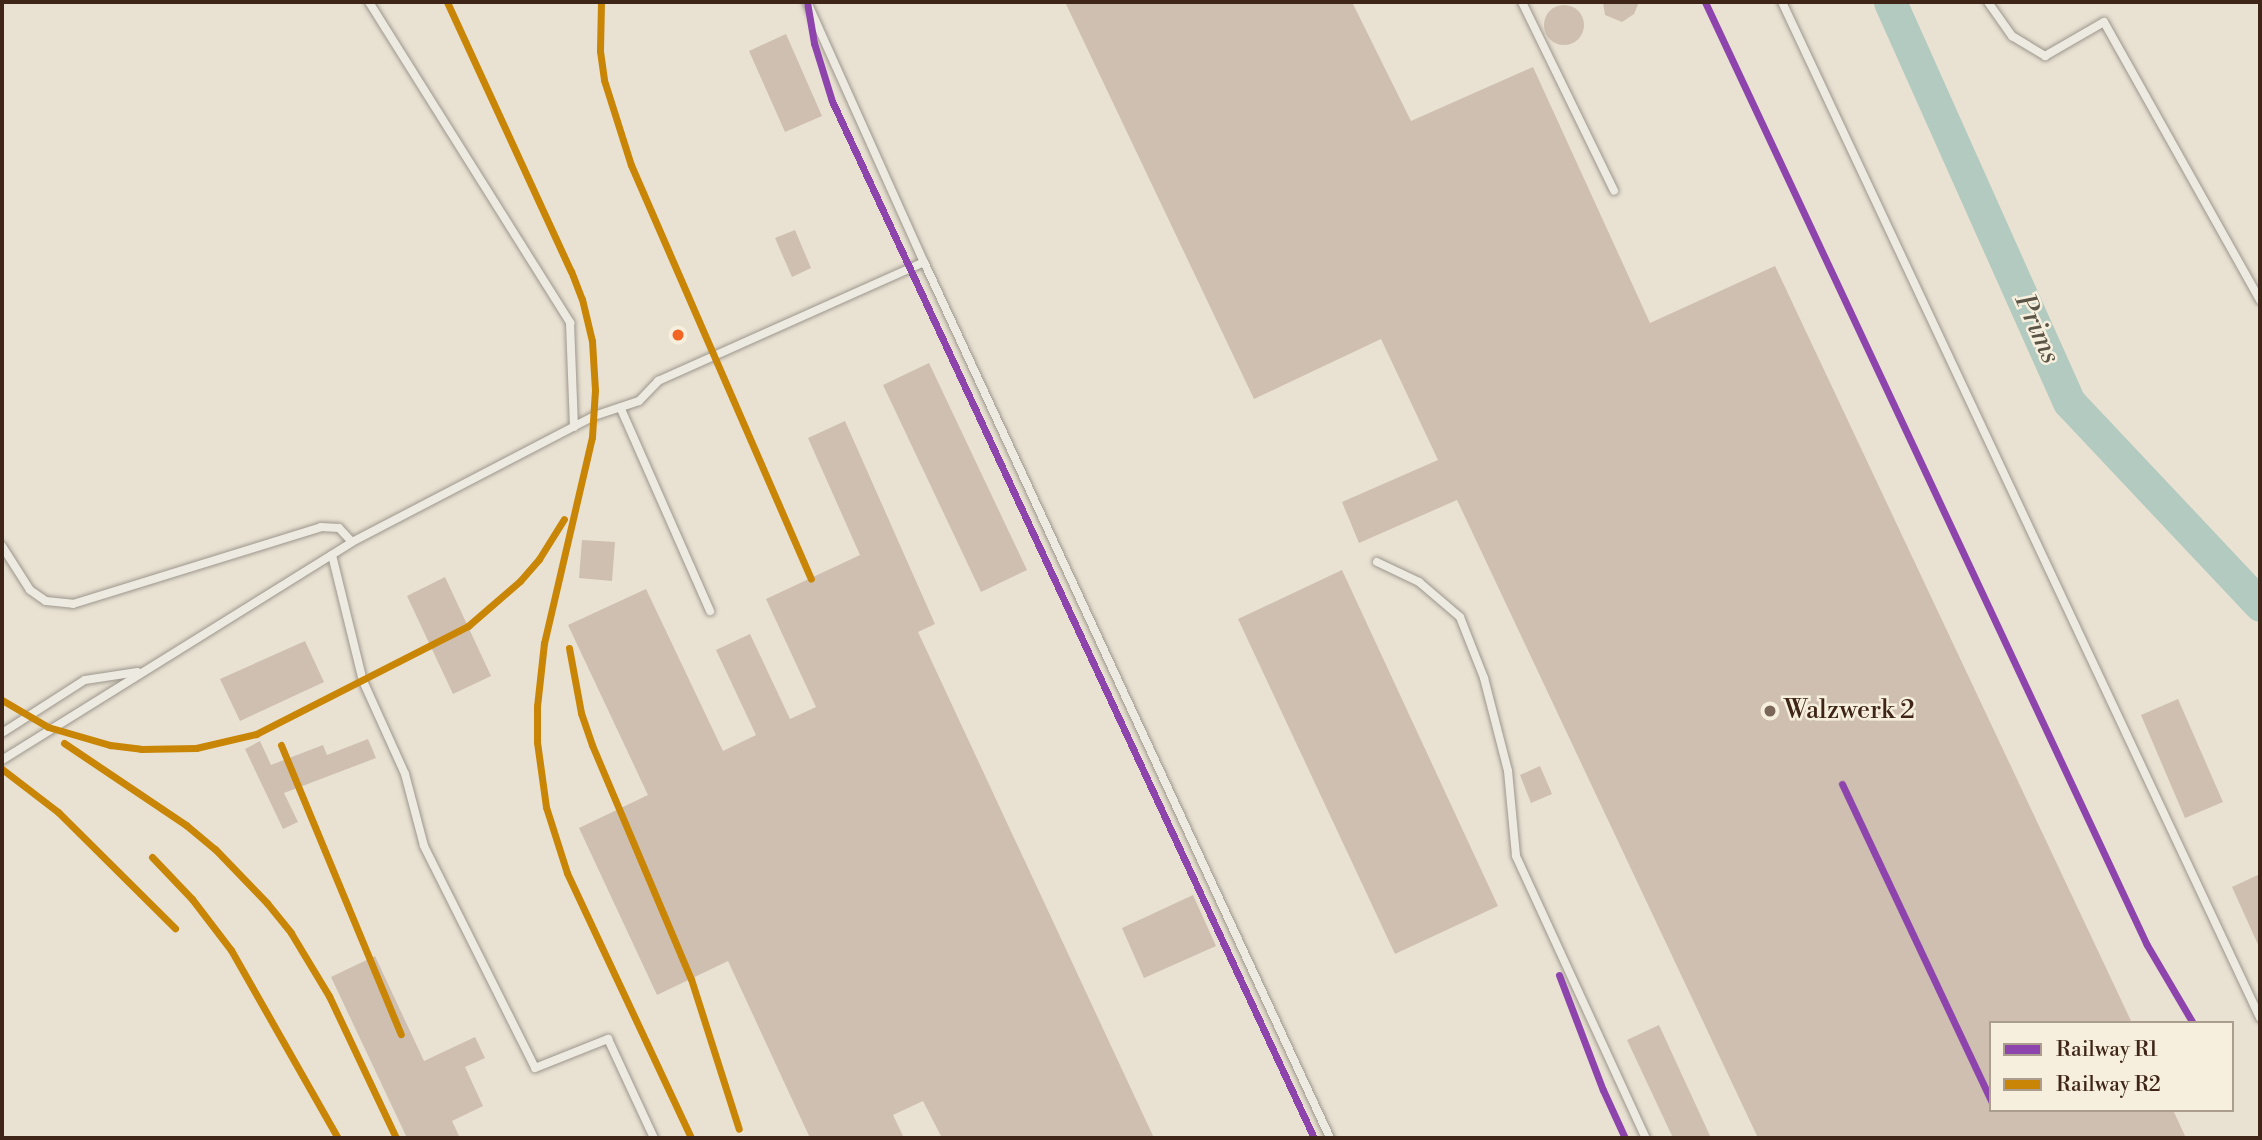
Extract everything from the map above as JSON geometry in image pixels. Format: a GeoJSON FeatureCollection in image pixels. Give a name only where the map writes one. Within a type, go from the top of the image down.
{"type":"FeatureCollection","features":[{"type":"Feature","properties":{"kind":"lane"},"geometry":{"type":"LineString","coordinates":[[369,2],[570,323],[574,427]]}},
{"type":"Feature","properties":{"kind":"lane"},"geometry":{"type":"LineString","coordinates":[[807,2],[924,262],[1330,1138]]}},
{"type":"Feature","properties":{"kind":"lane"},"geometry":{"type":"LineString","coordinates":[[1523,2],[1614,191]]}},
{"type":"Feature","properties":{"kind":"lane"},"geometry":{"type":"LineString","coordinates":[[1782,2],[2260,1018]]}},
{"type":"Feature","properties":{"kind":"lane"},"geometry":{"type":"LineString","coordinates":[[1988,2],[2012,36],[2045,56],[2104,22],[2260,300]]}},
{"type":"Feature","properties":{"kind":"lane"},"geometry":{"type":"LineString","coordinates":[[2,760],[352,542],[594,416],[639,401],[659,381],[924,262]]}},
{"type":"Feature","properties":{"kind":"lane"},"geometry":{"type":"LineString","coordinates":[[621,409],[710,611]]}},
{"type":"Feature","properties":{"kind":"lane"},"geometry":{"type":"LineString","coordinates":[[2,546],[30,590],[47,601],[73,604],[321,527],[339,528],[352,542]]}},
{"type":"Feature","properties":{"kind":"lane"},"geometry":{"type":"LineString","coordinates":[[332,555],[363,681],[405,774],[424,846],[535,1068],[608,1039],[654,1138]]}},
{"type":"Feature","properties":{"kind":"lane"},"geometry":{"type":"LineString","coordinates":[[1377,562],[1419,582],[1460,617],[1485,678],[1508,771],[1516,856],[1646,1138]]}},
{"type":"Feature","properties":{"kind":"lane"},"geometry":{"type":"LineString","coordinates":[[2,733],[85,680],[142,672]]}},
{"type":"Feature","properties":{"kind":"building","name":"Walzwerk 2"},"geometry":{"type":"Polygon","coordinates":[[[1065,2],[1352,2],[1411,121],[1533,67],[1650,323],[1775,266],[2131,1021],[1989,1021],[1989,1112],[2174,1112],[2186,1138],[1758,1138],[1457,500],[1359,543],[1342,502],[1438,460],[1381,339],[1254,399],[1065,2]]]}},
{"type":"Feature","properties":{"kind":"building"},"geometry":{"type":"Polygon","coordinates":[[[1603,2],[1639,2],[1634,14],[1622,22],[1605,15],[1603,2]]]}},
{"type":"Feature","properties":{"kind":"building"},"geometry":{"type":"Polygon","coordinates":[[[1564,5],[1572,6],[1578,11],[1583,17],[1583,33],[1578,39],[1572,44],[1564,45],[1556,44],[1550,39],[1545,33],[1544,25],[1545,17],[1550,11],[1556,6],[1564,5]]]}},
{"type":"Feature","properties":{"kind":"building"},"geometry":{"type":"Polygon","coordinates":[[[786,34],[822,116],[785,132],[749,51],[786,34]]]}},
{"type":"Feature","properties":{"kind":"building"},"geometry":{"type":"Polygon","coordinates":[[[795,230],[811,268],[792,277],[775,238],[795,230]]]}},
{"type":"Feature","properties":{"kind":"building"},"geometry":{"type":"Polygon","coordinates":[[[929,363],[1027,570],[981,592],[883,385],[929,363]]]}},
{"type":"Feature","properties":{"kind":"building"},"geometry":{"type":"Polygon","coordinates":[[[845,421],[935,624],[918,632],[1154,1138],[942,1138],[923,1101],[893,1115],[904,1138],[810,1138],[728,961],[657,995],[579,828],[648,795],[568,625],[646,589],[723,751],[756,735],[716,650],[750,634],[790,719],[816,707],[766,599],[860,555],[808,438],[845,421]]]}},
{"type":"Feature","properties":{"kind":"building"},"geometry":{"type":"Polygon","coordinates":[[[582,540],[615,542],[612,581],[579,578],[582,540]]]}},
{"type":"Feature","properties":{"kind":"building"},"geometry":{"type":"Polygon","coordinates":[[[1342,570],[1498,906],[1395,954],[1238,619],[1342,570]]]}},
{"type":"Feature","properties":{"kind":"building"},"geometry":{"type":"Polygon","coordinates":[[[445,577],[491,676],[453,694],[407,596],[445,577]]]}},
{"type":"Feature","properties":{"kind":"building"},"geometry":{"type":"Polygon","coordinates":[[[305,641],[324,682],[240,721],[220,679],[305,641]]]}},
{"type":"Feature","properties":{"kind":"building"},"geometry":{"type":"Polygon","coordinates":[[[2178,699],[2223,802],[2185,818],[2141,715],[2178,699]]]}},
{"type":"Feature","properties":{"kind":"building"},"geometry":{"type":"Polygon","coordinates":[[[368,739],[376,758],[284,793],[298,822],[283,829],[245,749],[260,741],[271,765],[323,745],[327,755],[368,739]]]}},
{"type":"Feature","properties":{"kind":"building"},"geometry":{"type":"Polygon","coordinates":[[[1540,766],[1552,794],[1531,803],[1520,775],[1540,766]]]}},
{"type":"Feature","properties":{"kind":"building"},"geometry":{"type":"Polygon","coordinates":[[[2260,874],[2260,949],[2232,887],[2260,874]]]}},
{"type":"Feature","properties":{"kind":"building"},"geometry":{"type":"Polygon","coordinates":[[[1193,895],[1216,946],[1144,978],[1122,928],[1193,895]]]}},
{"type":"Feature","properties":{"kind":"building"},"geometry":{"type":"Polygon","coordinates":[[[375,956],[424,1061],[475,1037],[485,1058],[465,1067],[483,1106],[452,1121],[460,1138],[407,1138],[331,977],[375,956]]]}},
{"type":"Feature","properties":{"kind":"building"},"geometry":{"type":"Polygon","coordinates":[[[1659,1025],[1711,1138],[1673,1138],[1627,1040],[1659,1025]]]}},
{"type":"Feature","properties":{"kind":"waterway","name":"Prims"},"geometry":{"type":"LineString","coordinates":[[1890,2],[2069,402],[2260,605]]}},
{"type":"Feature","properties":{"kind":"rail line","name":"R2"},"geometry":{"type":"LineString","coordinates":[[447,2],[571,271],[582,299],[592,341],[595,390],[592,437],[544,643],[537,706],[537,742],[546,807],[567,873],[691,1138]]}},
{"type":"Feature","properties":{"kind":"rail line","name":"R2"},"geometry":{"type":"LineString","coordinates":[[601,2],[600,51],[604,80],[631,165],[811,578]]}},
{"type":"Feature","properties":{"kind":"rail line","name":"R1"},"geometry":{"type":"LineString","coordinates":[[807,2],[814,43],[832,101],[1314,1138]]}},
{"type":"Feature","properties":{"kind":"rail line","name":"R1"},"geometry":{"type":"LineString","coordinates":[[1705,2],[2147,945],[2192,1021]]}},
{"type":"Feature","properties":{"kind":"rail line","name":"R2"},"geometry":{"type":"LineString","coordinates":[[2,700],[48,727],[110,745],[141,749],[196,748],[256,734],[468,626],[520,581],[539,559],[564,519]]}},
{"type":"Feature","properties":{"kind":"rail line","name":"R2"},"geometry":{"type":"LineString","coordinates":[[569,648],[581,713],[592,745],[691,979],[739,1129]]}},
{"type":"Feature","properties":{"kind":"rail line","name":"R2"},"geometry":{"type":"LineString","coordinates":[[64,743],[186,825],[215,849],[267,903],[291,933],[329,996],[396,1138]]}},
{"type":"Feature","properties":{"kind":"rail line","name":"R2"},"geometry":{"type":"LineString","coordinates":[[281,745],[401,1034]]}},
{"type":"Feature","properties":{"kind":"rail line","name":"R2"},"geometry":{"type":"LineString","coordinates":[[2,769],[58,812],[175,928]]}},
{"type":"Feature","properties":{"kind":"rail line","name":"R1"},"geometry":{"type":"LineString","coordinates":[[1842,784],[1989,1097]]}},
{"type":"Feature","properties":{"kind":"rail line","name":"R2"},"geometry":{"type":"LineString","coordinates":[[152,857],[192,899],[231,950],[338,1138]]}},
{"type":"Feature","properties":{"kind":"rail line","name":"R1"},"geometry":{"type":"LineString","coordinates":[[1559,975],[1603,1090],[1625,1138]]}},
{"type":"Feature","properties":{"kind":"place","name":"Walzwerk 2"},"geometry":{"type":"Point","coordinates":[1770,711]}}]}
